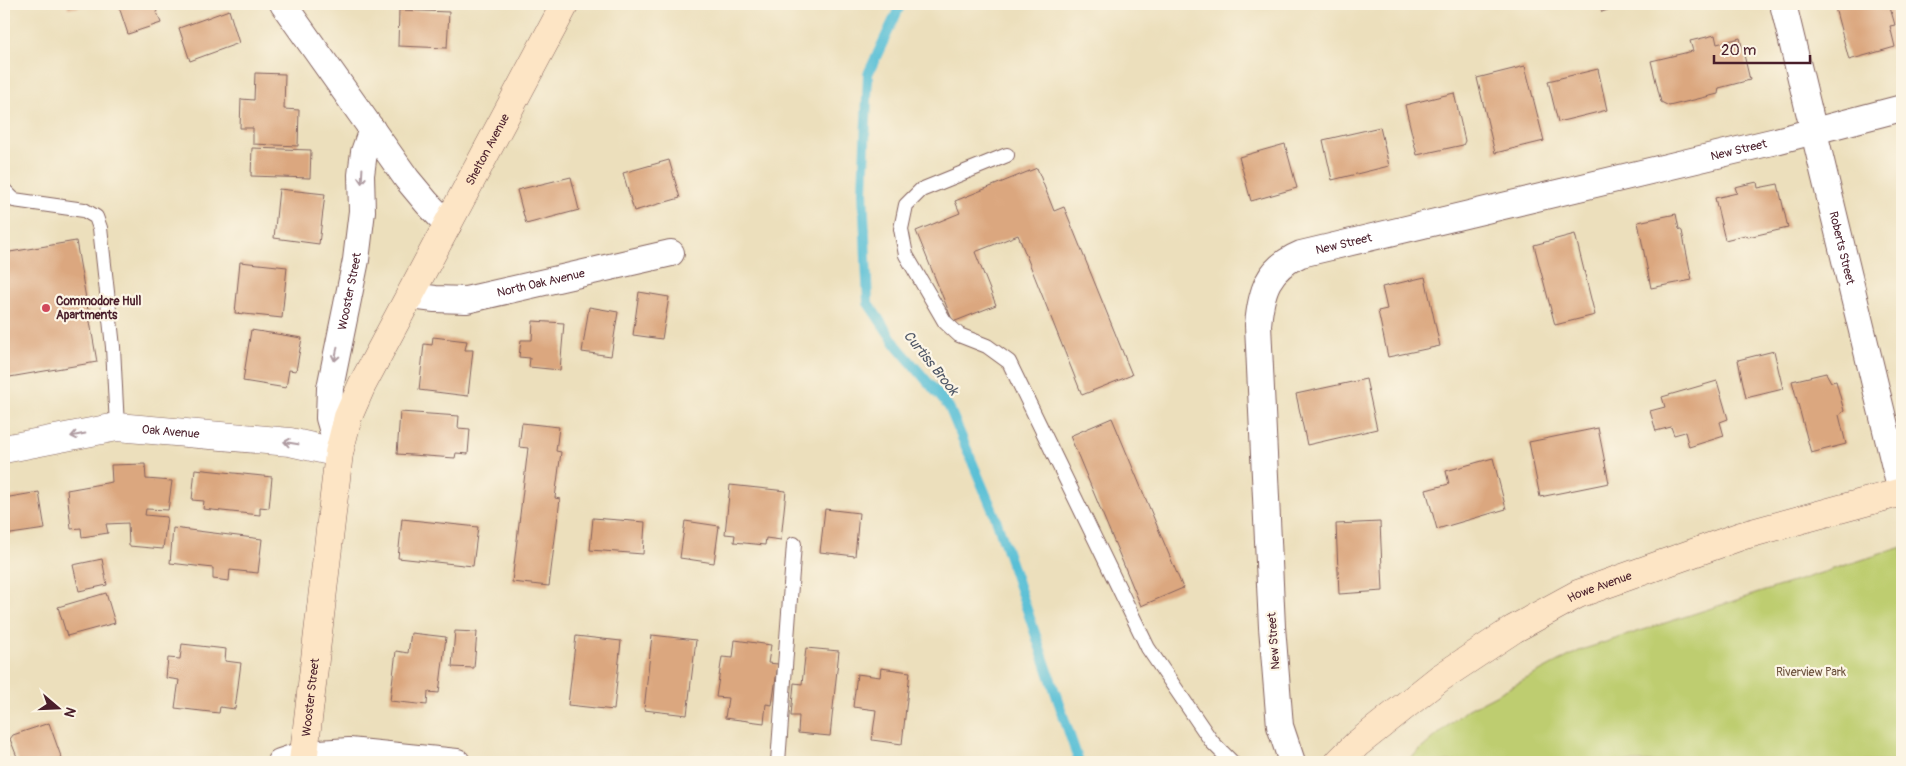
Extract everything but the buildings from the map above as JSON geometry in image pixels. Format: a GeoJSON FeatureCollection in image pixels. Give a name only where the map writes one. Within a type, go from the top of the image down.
{"type":"FeatureCollection","features":[{"type":"Feature","properties":{"kind":"main road","name":"Shelton Avenue"},"geometry":{"type":"LineString","coordinates":[[410,296],[565,4]]}},
{"type":"Feature","properties":{"kind":"main road","name":"Wooster Street"},"geometry":{"type":"LineString","coordinates":[[296,760],[339,453],[348,417],[362,385],[410,296]]}},
{"type":"Feature","properties":{"kind":"main road","name":"Howe Avenue"},"geometry":{"type":"LineString","coordinates":[[1339,762],[1357,744],[1440,678],[1514,629],[1578,594],[1740,536],[1902,492]]}},
{"type":"Feature","properties":{"kind":"street"},"geometry":{"type":"LineString","coordinates":[[282,4],[426,203],[448,225]]}},
{"type":"Feature","properties":{"kind":"street","name":"Roberts Street"},"geometry":{"type":"LineString","coordinates":[[1783,4],[1902,492]]}},
{"type":"Feature","properties":{"kind":"street","name":"New Street"},"geometry":{"type":"LineString","coordinates":[[1292,762],[1280,726],[1274,647],[1258,335],[1260,301],[1266,284],[1273,273],[1292,258],[1301,254],[1815,131],[1902,108]]}},
{"type":"Feature","properties":{"kind":"street","name":"Wooster Street"},"geometry":{"type":"LineString","coordinates":[[339,453],[329,418],[330,388],[356,260],[362,211],[362,168],[364,152],[372,129]]}},
{"type":"Feature","properties":{"kind":"street","name":"North Oak Avenue"},"geometry":{"type":"LineString","coordinates":[[410,296],[466,300],[671,253]]}},
{"type":"Feature","properties":{"kind":"street","name":"Oak Avenue"},"geometry":{"type":"LineString","coordinates":[[4,449],[117,427],[290,442],[339,453]]}},
{"type":"Feature","properties":{"kind":"street"},"geometry":{"type":"LineString","coordinates":[[296,760],[349,751],[457,762]]}},
{"type":"Feature","properties":{"kind":"lane"},"geometry":{"type":"LineString","coordinates":[[1007,155],[921,190],[906,206],[901,229],[906,255],[945,322],[959,336],[986,346],[1009,362],[1148,648],[1212,742],[1232,762]]}},
{"type":"Feature","properties":{"kind":"lane"},"geometry":{"type":"LineString","coordinates":[[4,190],[14,200],[84,210],[96,217],[100,228],[113,347],[117,427]]}},
{"type":"Feature","properties":{"kind":"lane"},"geometry":{"type":"LineString","coordinates":[[778,762],[794,544]]}},
{"type":"Feature","properties":{"kind":"green space","name":"Riverview Park"},"geometry":{"type":"Polygon","coordinates":[[[1902,547],[1902,762],[1406,762],[1465,711],[1581,650],[1902,547]]]}},
{"type":"Feature","properties":{"kind":"waterway","name":"Curtiss Brook"},"geometry":{"type":"LineString","coordinates":[[901,4],[868,74],[863,191],[868,303],[897,346],[949,407],[995,516],[1079,762]]}},
{"type":"Feature","properties":{"kind":"place","name":"Commodore Hull Apartments"},"geometry":{"type":"Point","coordinates":[46,308]}}]}
